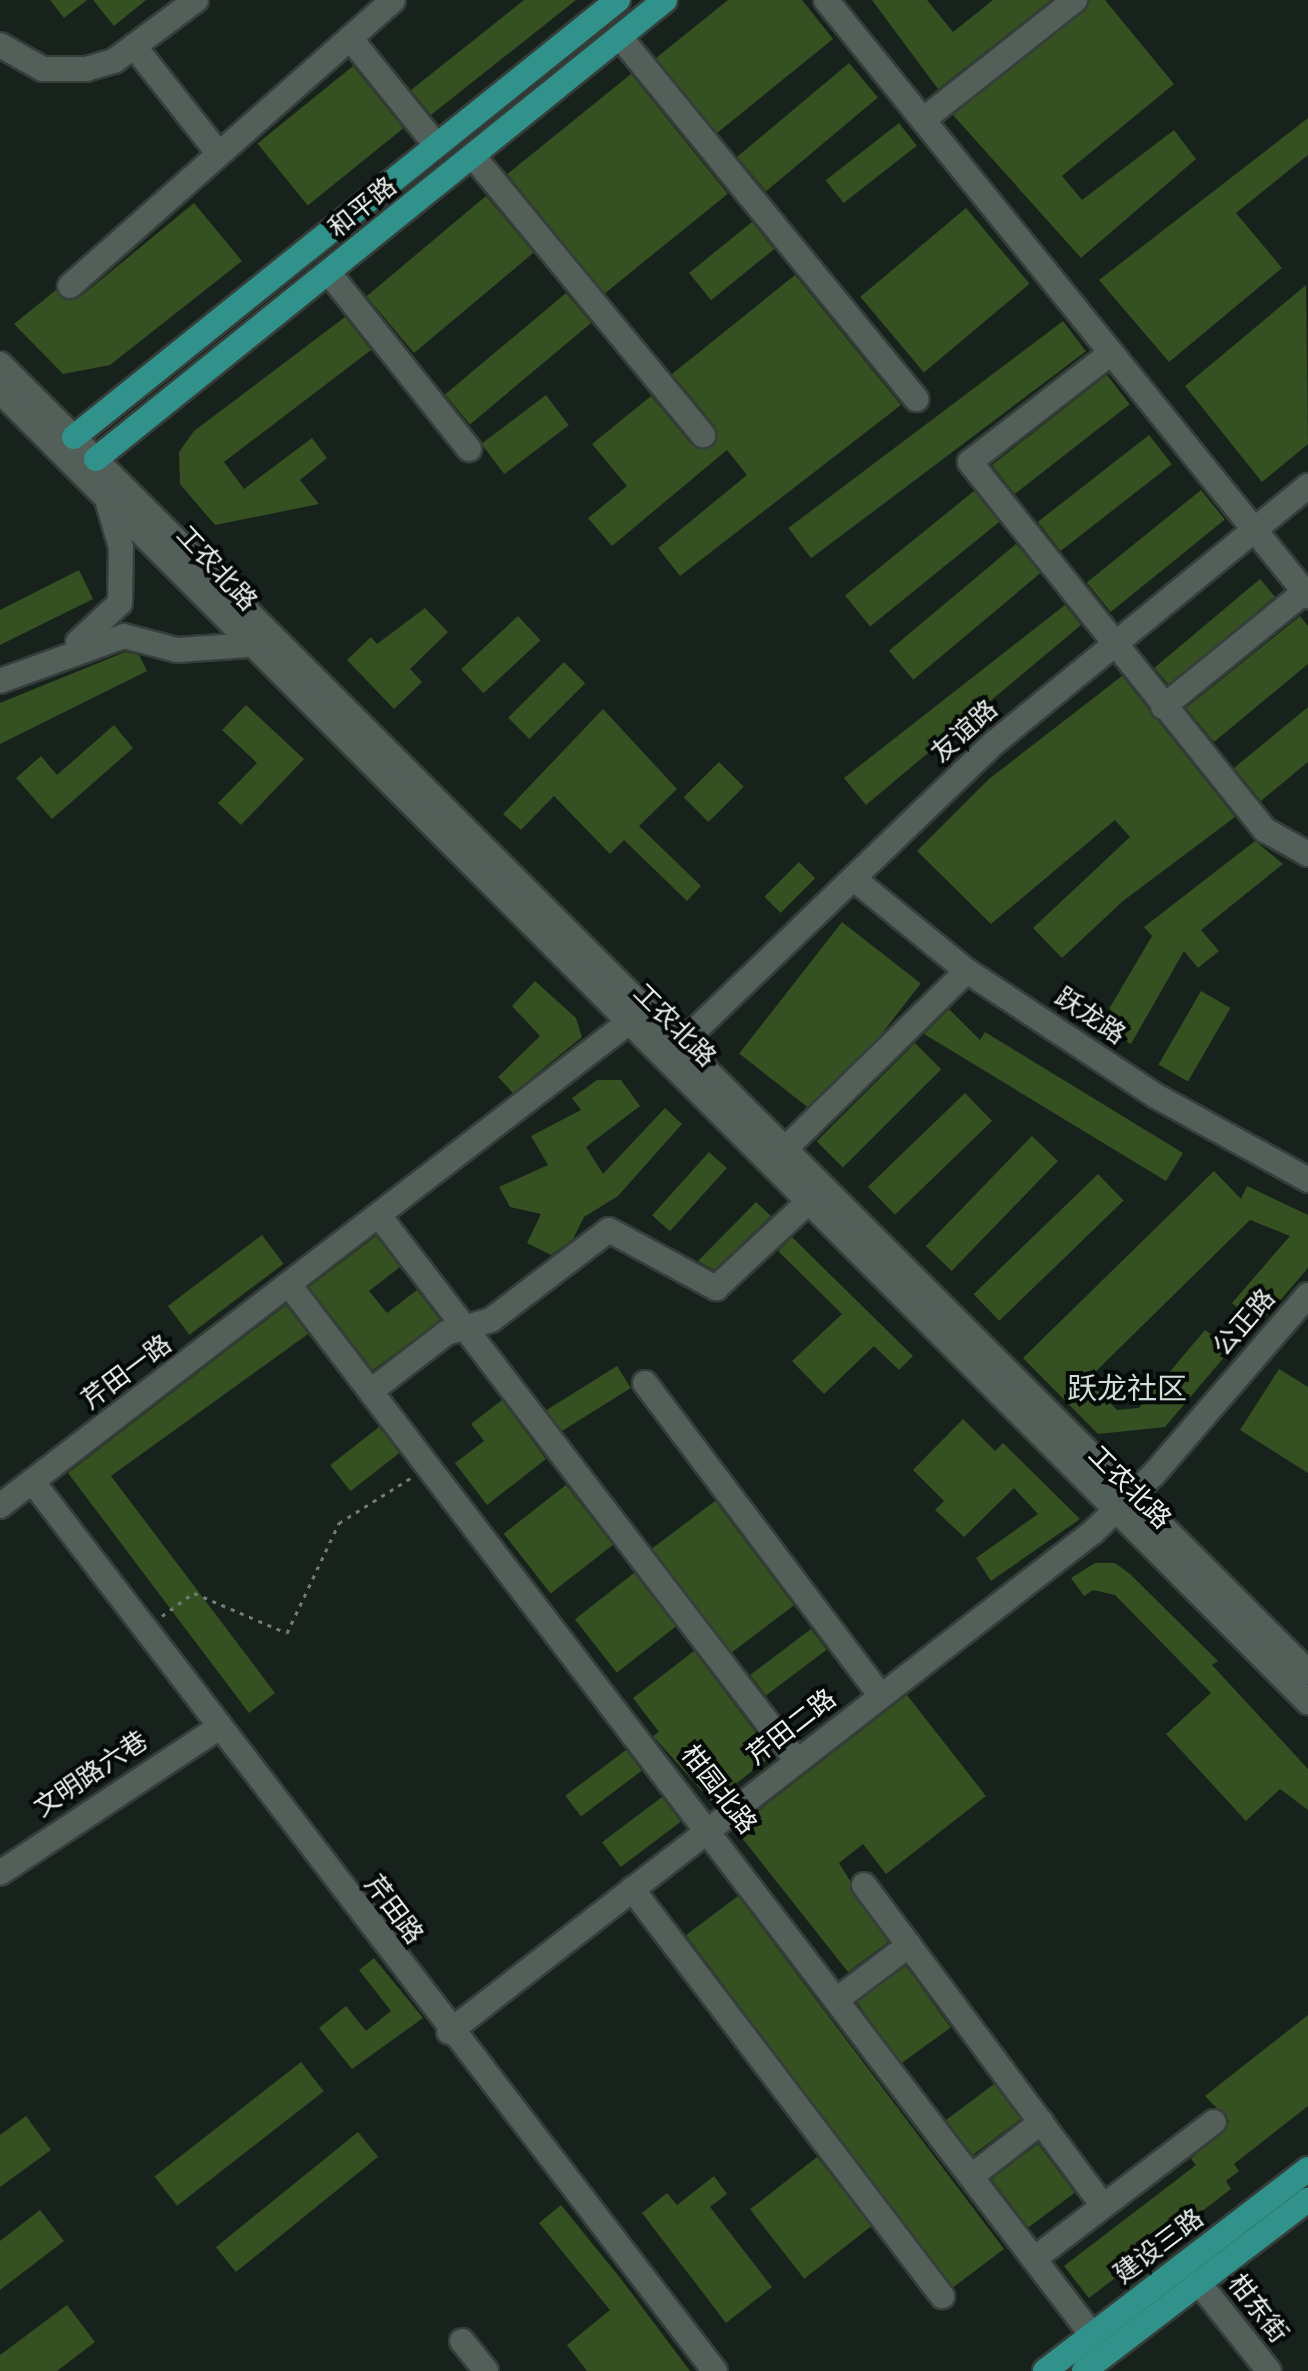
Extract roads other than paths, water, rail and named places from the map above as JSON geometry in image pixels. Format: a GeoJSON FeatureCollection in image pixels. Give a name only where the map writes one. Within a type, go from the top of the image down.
{"type":"FeatureCollection","features":[{"type":"Feature","properties":{"kind":"main road","name":"和平路"},"geometry":{"type":"LineString","coordinates":[[74,437],[618,0]]}},
{"type":"Feature","properties":{"kind":"main road","name":"和平路"},"geometry":{"type":"LineString","coordinates":[[96,459],[665,0]]}},
{"type":"Feature","properties":{"kind":"main road","name":"建设三路"},"geometry":{"type":"LineString","coordinates":[[1045,2371],[1308,2169]]}},
{"type":"Feature","properties":{"kind":"main road","name":"建设三路"},"geometry":{"type":"LineString","coordinates":[[1084,2371],[1308,2200]]}},
{"type":"Feature","properties":{"kind":"street"},"geometry":{"type":"LineString","coordinates":[[0,45],[62,72],[114,61],[196,0]]}},
{"type":"Feature","properties":{"kind":"street"},"geometry":{"type":"LineString","coordinates":[[70,286],[393,0]]}},
{"type":"Feature","properties":{"kind":"street"},"geometry":{"type":"LineString","coordinates":[[826,0],[1307,592],[1163,707]]}},
{"type":"Feature","properties":{"kind":"street"},"geometry":{"type":"LineString","coordinates":[[923,120],[1075,0]]}},
{"type":"Feature","properties":{"kind":"street"},"geometry":{"type":"LineString","coordinates":[[620,37],[916,399]]}},
{"type":"Feature","properties":{"kind":"street"},"geometry":{"type":"LineString","coordinates":[[350,38],[436,145]]}},
{"type":"Feature","properties":{"kind":"street"},"geometry":{"type":"LineString","coordinates":[[134,46],[219,154]]}},
{"type":"Feature","properties":{"kind":"street"},"geometry":{"type":"LineString","coordinates":[[473,156],[703,435]]}},
{"type":"Feature","properties":{"kind":"street"},"geometry":{"type":"LineString","coordinates":[[329,273],[469,449]]}},
{"type":"Feature","properties":{"kind":"street"},"geometry":{"type":"LineString","coordinates":[[1111,353],[970,462],[1113,646],[1265,830],[1308,854]]}},
{"type":"Feature","properties":{"kind":"street","name":"工农北路"},"geometry":{"type":"LineString","coordinates":[[0,364],[786,1148],[1308,1702]]}},
{"type":"Feature","properties":{"kind":"street","name":"工农北路"},"geometry":{"type":"LineString","coordinates":[[0,391],[248,645],[807,1203],[1122,1506],[1308,1672]]}},
{"type":"Feature","properties":{"kind":"street","name":"友谊路"},"geometry":{"type":"LineString","coordinates":[[682,1043],[994,743],[1308,486]]}},
{"type":"Feature","properties":{"kind":"street"},"geometry":{"type":"LineString","coordinates":[[67,651],[120,603],[121,547],[107,498]]}},
{"type":"Feature","properties":{"kind":"street"},"geometry":{"type":"LineString","coordinates":[[0,681],[67,651],[124,636],[177,650],[248,645]]}},
{"type":"Feature","properties":{"kind":"street","name":"跃龙路"},"geometry":{"type":"LineString","coordinates":[[854,879],[967,971],[1156,1096],[1308,1180]]}},
{"type":"Feature","properties":{"kind":"street"},"geometry":{"type":"LineString","coordinates":[[786,1148],[967,971]]}},
{"type":"Feature","properties":{"kind":"street","name":"芹田一路"},"geometry":{"type":"LineString","coordinates":[[0,1506],[380,1217],[629,1022]]}},
{"type":"Feature","properties":{"kind":"street"},"geometry":{"type":"LineString","coordinates":[[371,1391],[446,1333],[491,1320],[609,1230],[716,1288],[807,1203]]}},
{"type":"Feature","properties":{"kind":"street"},"geometry":{"type":"LineString","coordinates":[[380,1217],[468,1327],[797,1761]]}},
{"type":"Feature","properties":{"kind":"street","name":"柑园北路"},"geometry":{"type":"LineString","coordinates":[[290,1286],[711,1828],[1092,2335]]}},
{"type":"Feature","properties":{"kind":"street","name":"公正路"},"geometry":{"type":"LineString","coordinates":[[1122,1506],[1300,1319],[1308,1295]]}},
{"type":"Feature","properties":{"kind":"street"},"geometry":{"type":"LineString","coordinates":[[645,1383],[881,1696]]}},
{"type":"Feature","properties":{"kind":"street","name":"芹田路"},"geometry":{"type":"LineString","coordinates":[[32,1481],[449,2032],[715,2371]]}},
{"type":"Feature","properties":{"kind":"street","name":"芹田二路"},"geometry":{"type":"LineString","coordinates":[[449,2032],[1122,1506]]}},
{"type":"Feature","properties":{"kind":"street","name":"文明路六巷"},"geometry":{"type":"LineString","coordinates":[[0,1873],[217,1729]]}},
{"type":"Feature","properties":{"kind":"street"},"geometry":{"type":"LineString","coordinates":[[864,1885],[1103,2206]]}},
{"type":"Feature","properties":{"kind":"street"},"geometry":{"type":"LineString","coordinates":[[632,1889],[942,2296]]}},
{"type":"Feature","properties":{"kind":"street"},"geometry":{"type":"LineString","coordinates":[[839,1998],[909,1945]]}},
{"type":"Feature","properties":{"kind":"street"},"geometry":{"type":"LineString","coordinates":[[972,2176],[1041,2122]]}},
{"type":"Feature","properties":{"kind":"street"},"geometry":{"type":"LineString","coordinates":[[1034,2259],[1214,2122]]}},
{"type":"Feature","properties":{"kind":"street","name":"柑东街"},"geometry":{"type":"LineString","coordinates":[[1199,2283],[1269,2371]]}},
{"type":"Feature","properties":{"kind":"street"},"geometry":{"type":"LineString","coordinates":[[462,2341],[486,2371]]}},
{"type":"Feature","properties":{"kind":"district","name":"跃龙社区"},"geometry":{"type":"Point","coordinates":[1127,1392]}}]}
